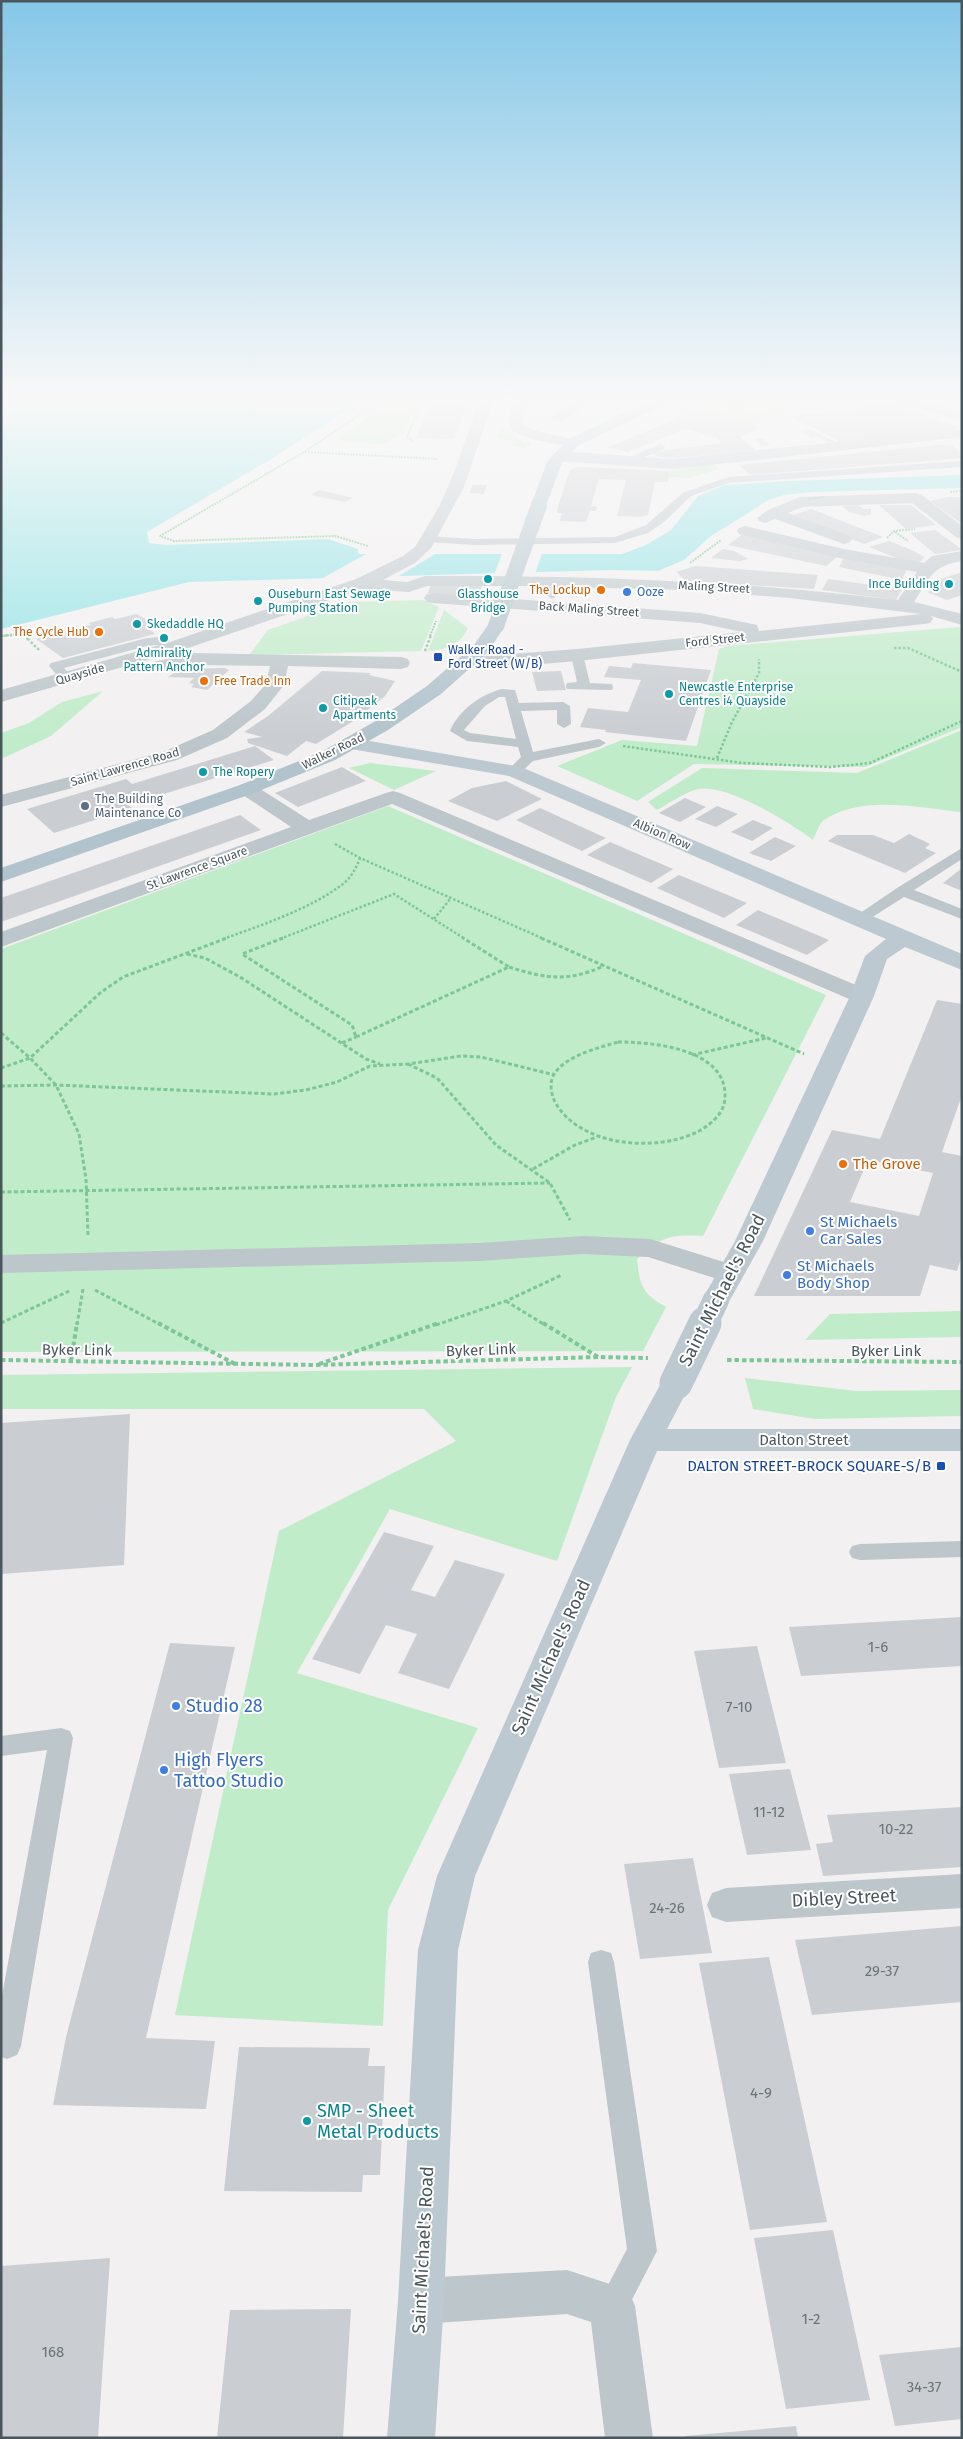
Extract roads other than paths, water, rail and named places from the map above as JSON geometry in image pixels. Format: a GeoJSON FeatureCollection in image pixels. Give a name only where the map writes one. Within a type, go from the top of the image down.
{"type":"FeatureCollection","features":[{"type":"Feature","properties":{"kind":"main road","name":"Walker Road"},"geometry":{"type":"LineString","coordinates":[[1,875],[305,766],[352,744],[401,713],[486,645],[496,626],[537,512]]}},
{"type":"Feature","properties":{"kind":"street"},"geometry":{"type":"LineString","coordinates":[[369,580],[422,546],[444,512]]}},
{"type":"Feature","properties":{"kind":"street"},"geometry":{"type":"LineString","coordinates":[[777,512],[745,531],[844,554],[928,569]]}},
{"type":"Feature","properties":{"kind":"street"},"geometry":{"type":"LineString","coordinates":[[934,512],[962,534]]}},
{"type":"Feature","properties":{"kind":"street"},"geometry":{"type":"LineString","coordinates":[[774,513],[864,547],[898,564]]}},
{"type":"Feature","properties":{"kind":"street"},"geometry":{"type":"LineString","coordinates":[[395,549],[422,546]]}},
{"type":"Feature","properties":{"kind":"street","name":"Quayside"},"geometry":{"type":"LineString","coordinates":[[272,613],[341,579],[373,552]]}},
{"type":"Feature","properties":{"kind":"street"},"geometry":{"type":"LineString","coordinates":[[903,606],[928,569],[938,560],[962,556]]}},
{"type":"Feature","properties":{"kind":"street","name":"Maling Street"},"geometry":{"type":"LineString","coordinates":[[369,580],[412,586],[425,581],[548,586],[772,590],[957,614]]}},
{"type":"Feature","properties":{"kind":"street","name":"Quayside"},"geometry":{"type":"LineString","coordinates":[[1,696],[171,647],[369,580]]}},
{"type":"Feature","properties":{"kind":"street","name":"Back Maling Street"},"geometry":{"type":"LineString","coordinates":[[412,586],[430,597],[444,599],[700,618],[742,626],[768,635]]}},
{"type":"Feature","properties":{"kind":"street","name":"Ford Street"},"geometry":{"type":"LineString","coordinates":[[467,662],[495,662],[577,655],[909,622],[957,614]]}},
{"type":"Feature","properties":{"kind":"street"},"geometry":{"type":"LineString","coordinates":[[27,707],[61,695],[179,661],[194,659],[401,663]]}},
{"type":"Feature","properties":{"kind":"street","name":"Saint Lawrence Road"},"geometry":{"type":"LineString","coordinates":[[1,801],[170,756],[220,734],[258,705],[275,685],[280,660]]}},
{"type":"Feature","properties":{"kind":"street","name":"Albion Row"},"geometry":{"type":"LineString","coordinates":[[352,744],[521,765],[858,920],[962,962]]}},
{"type":"Feature","properties":{"kind":"street"},"geometry":{"type":"LineString","coordinates":[[246,788],[306,828]]}},
{"type":"Feature","properties":{"kind":"street","name":"St Lawrence Square"},"geometry":{"type":"LineString","coordinates":[[1,940],[393,797],[862,996]]}},
{"type":"Feature","properties":{"kind":"street","name":"Saint Michael's Road"},"geometry":{"type":"LineString","coordinates":[[411,2438],[421,2301],[438,1950],[456,1876],[646,1440],[716,1300],[749,1241],[862,996],[877,956],[902,938]]}},
{"type":"Feature","properties":{"kind":"street"},"geometry":{"type":"LineString","coordinates":[[1,1264],[86,1274],[583,1245],[650,1248],[730,1274]]}},
{"type":"Feature","properties":{"kind":"street","name":"Dalton Street"},"geometry":{"type":"LineString","coordinates":[[646,1440],[962,1440]]}},
{"type":"Feature","properties":{"kind":"street","name":"Dibley Street"},"geometry":{"type":"LineString","coordinates":[[726,1905],[962,1891]]}},
{"type":"Feature","properties":{"kind":"street"},"geometry":{"type":"LineString","coordinates":[[421,2301],[567,2292],[612,2306],[629,2438]]}},
{"type":"Feature","properties":{"kind":"lane"},"geometry":{"type":"LineString","coordinates":[[422,546],[475,542],[615,540],[631,538],[660,521],[668,512]]}},
{"type":"Feature","properties":{"kind":"lane"},"geometry":{"type":"LineString","coordinates":[[577,655],[578,686],[606,687]]}},
{"type":"Feature","properties":{"kind":"lane"},"geometry":{"type":"LineString","coordinates":[[524,744],[467,737],[457,731],[477,705],[495,696],[510,693],[524,744],[521,765],[564,748],[599,743]]}},
{"type":"Feature","properties":{"kind":"lane"},"geometry":{"type":"LineString","coordinates":[[514,707],[563,706],[564,724]]}},
{"type":"Feature","properties":{"kind":"lane"},"geometry":{"type":"LineString","coordinates":[[858,920],[962,852]]}},
{"type":"Feature","properties":{"kind":"lane"},"geometry":{"type":"LineString","coordinates":[[902,891],[962,914]]}},
{"type":"Feature","properties":{"kind":"lane"},"geometry":{"type":"LineString","coordinates":[[860,1552],[962,1549]]}},
{"type":"Feature","properties":{"kind":"lane"},"geometry":{"type":"LineString","coordinates":[[1,1746],[61,1738],[7,2046]]}},
{"type":"Feature","properties":{"kind":"lane"},"geometry":{"type":"LineString","coordinates":[[601,1962],[642,2251],[612,2306]]}},
{"type":"Feature","properties":{"kind":"water"},"geometry":{"type":"Polygon","coordinates":[[[1,512],[181,512],[147,532],[149,543],[165,545],[328,539],[358,549],[358,554],[622,554],[646,545],[671,530],[685,512],[750,512],[711,536],[684,560],[658,571],[610,570],[189,582],[1,629],[1,512]]]}},
{"type":"Feature","properties":{"kind":"place","name":"Glasshouse Bridge"},"geometry":{"type":"Point","coordinates":[488,579]}},
{"type":"Feature","properties":{"kind":"place","name":"Ince Building"},"geometry":{"type":"Point","coordinates":[949,584]}},
{"type":"Feature","properties":{"kind":"place","name":"The Lockup"},"geometry":{"type":"Point","coordinates":[601,590]}},
{"type":"Feature","properties":{"kind":"place","name":"Ooze"},"geometry":{"type":"Point","coordinates":[627,592]}},
{"type":"Feature","properties":{"kind":"place","name":"Ouseburn East Sewage Pumping Station"},"geometry":{"type":"Point","coordinates":[258,601]}},
{"type":"Feature","properties":{"kind":"place","name":"Skedaddle HQ"},"geometry":{"type":"Point","coordinates":[137,624]}},
{"type":"Feature","properties":{"kind":"place","name":"The Cycle Hub"},"geometry":{"type":"Point","coordinates":[99,632]}},
{"type":"Feature","properties":{"kind":"place","name":"Admirality Pattern Anchor"},"geometry":{"type":"Point","coordinates":[164,638]}},
{"type":"Feature","properties":{"kind":"place","name":"Walker Road - Ford Street (W/B)"},"geometry":{"type":"Point","coordinates":[438,657]}},
{"type":"Feature","properties":{"kind":"place","name":"Free Trade Inn"},"geometry":{"type":"Point","coordinates":[204,681]}},
{"type":"Feature","properties":{"kind":"place","name":"Newcastle Enterprise Centres i4 Quayside"},"geometry":{"type":"Point","coordinates":[669,694]}},
{"type":"Feature","properties":{"kind":"place","name":"Citipeak Apartments"},"geometry":{"type":"Point","coordinates":[323,708]}},
{"type":"Feature","properties":{"kind":"place","name":"The Ropery"},"geometry":{"type":"Point","coordinates":[203,772]}},
{"type":"Feature","properties":{"kind":"place","name":"The Building Maintenance Co"},"geometry":{"type":"Point","coordinates":[85,806]}},
{"type":"Feature","properties":{"kind":"place","name":"The Grove"},"geometry":{"type":"Point","coordinates":[843,1164]}},
{"type":"Feature","properties":{"kind":"place","name":"St Michaels Car Sales"},"geometry":{"type":"Point","coordinates":[810,1231]}},
{"type":"Feature","properties":{"kind":"place","name":"St Michaels Body Shop"},"geometry":{"type":"Point","coordinates":[787,1275]}},
{"type":"Feature","properties":{"kind":"place","name":"DALTON STREET-BROCK SQUARE-S/B"},"geometry":{"type":"Point","coordinates":[941,1466]}},
{"type":"Feature","properties":{"kind":"place","name":"Studio 28"},"geometry":{"type":"Point","coordinates":[176,1706]}},
{"type":"Feature","properties":{"kind":"place","name":"High Flyers Tattoo Studio"},"geometry":{"type":"Point","coordinates":[164,1770]}},
{"type":"Feature","properties":{"kind":"place","name":"SMP - Sheet Metal Products"},"geometry":{"type":"Point","coordinates":[307,2121]}}]}
